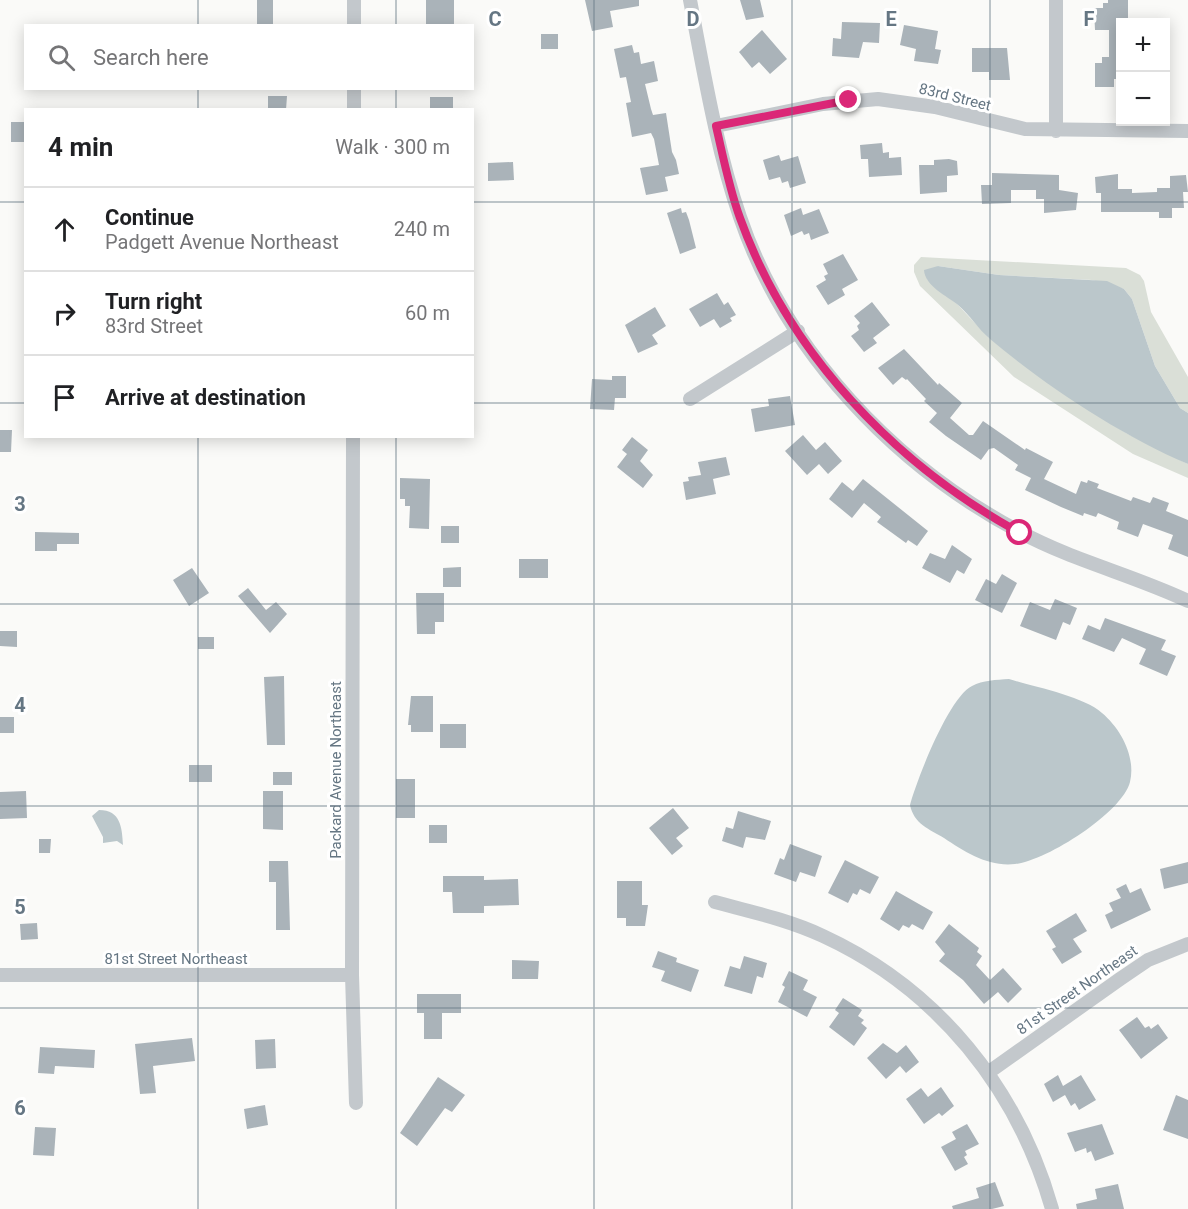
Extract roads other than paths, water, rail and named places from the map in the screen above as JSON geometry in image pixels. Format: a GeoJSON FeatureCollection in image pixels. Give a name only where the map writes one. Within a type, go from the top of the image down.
{"type":"FeatureCollection","features":[{"type":"Feature","properties":{"kind":"street"},"geometry":{"type":"LineString","coordinates":[[354,0],[354,24]]}},
{"type":"Feature","properties":{"kind":"street"},"geometry":{"type":"LineString","coordinates":[[690,0],[716,126],[740,218],[766,276],[798,331],[820,363],[865,417],[947,489],[986,514],[1052,548],[1188,601]]}},
{"type":"Feature","properties":{"kind":"street"},"geometry":{"type":"LineString","coordinates":[[1056,0],[1056,131]]}},
{"type":"Feature","properties":{"kind":"street"},"geometry":{"type":"LineString","coordinates":[[354,90],[354,108]]}},
{"type":"Feature","properties":{"kind":"street","name":"83rd Street"},"geometry":{"type":"LineString","coordinates":[[716,126],[823,104],[878,99],[935,107],[1002,125],[1056,131],[1188,131]]}},
{"type":"Feature","properties":{"kind":"street"},"geometry":{"type":"LineString","coordinates":[[690,399],[798,331]]}},
{"type":"Feature","properties":{"kind":"street","name":"Packard Avenue Northeast"},"geometry":{"type":"LineString","coordinates":[[353,438],[352,975],[356,1103]]}},
{"type":"Feature","properties":{"kind":"street"},"geometry":{"type":"LineString","coordinates":[[715,902],[792,923],[823,936],[879,967],[935,1011],[961,1037],[988,1072],[1014,1114],[1036,1160],[1052,1209]]}},
{"type":"Feature","properties":{"kind":"street","name":"81st Street Northeast"},"geometry":{"type":"LineString","coordinates":[[988,1072],[1139,966],[1188,944]]}},
{"type":"Feature","properties":{"kind":"street","name":"81st Street Northeast"},"geometry":{"type":"LineString","coordinates":[[0,975],[352,975]]}}]}
